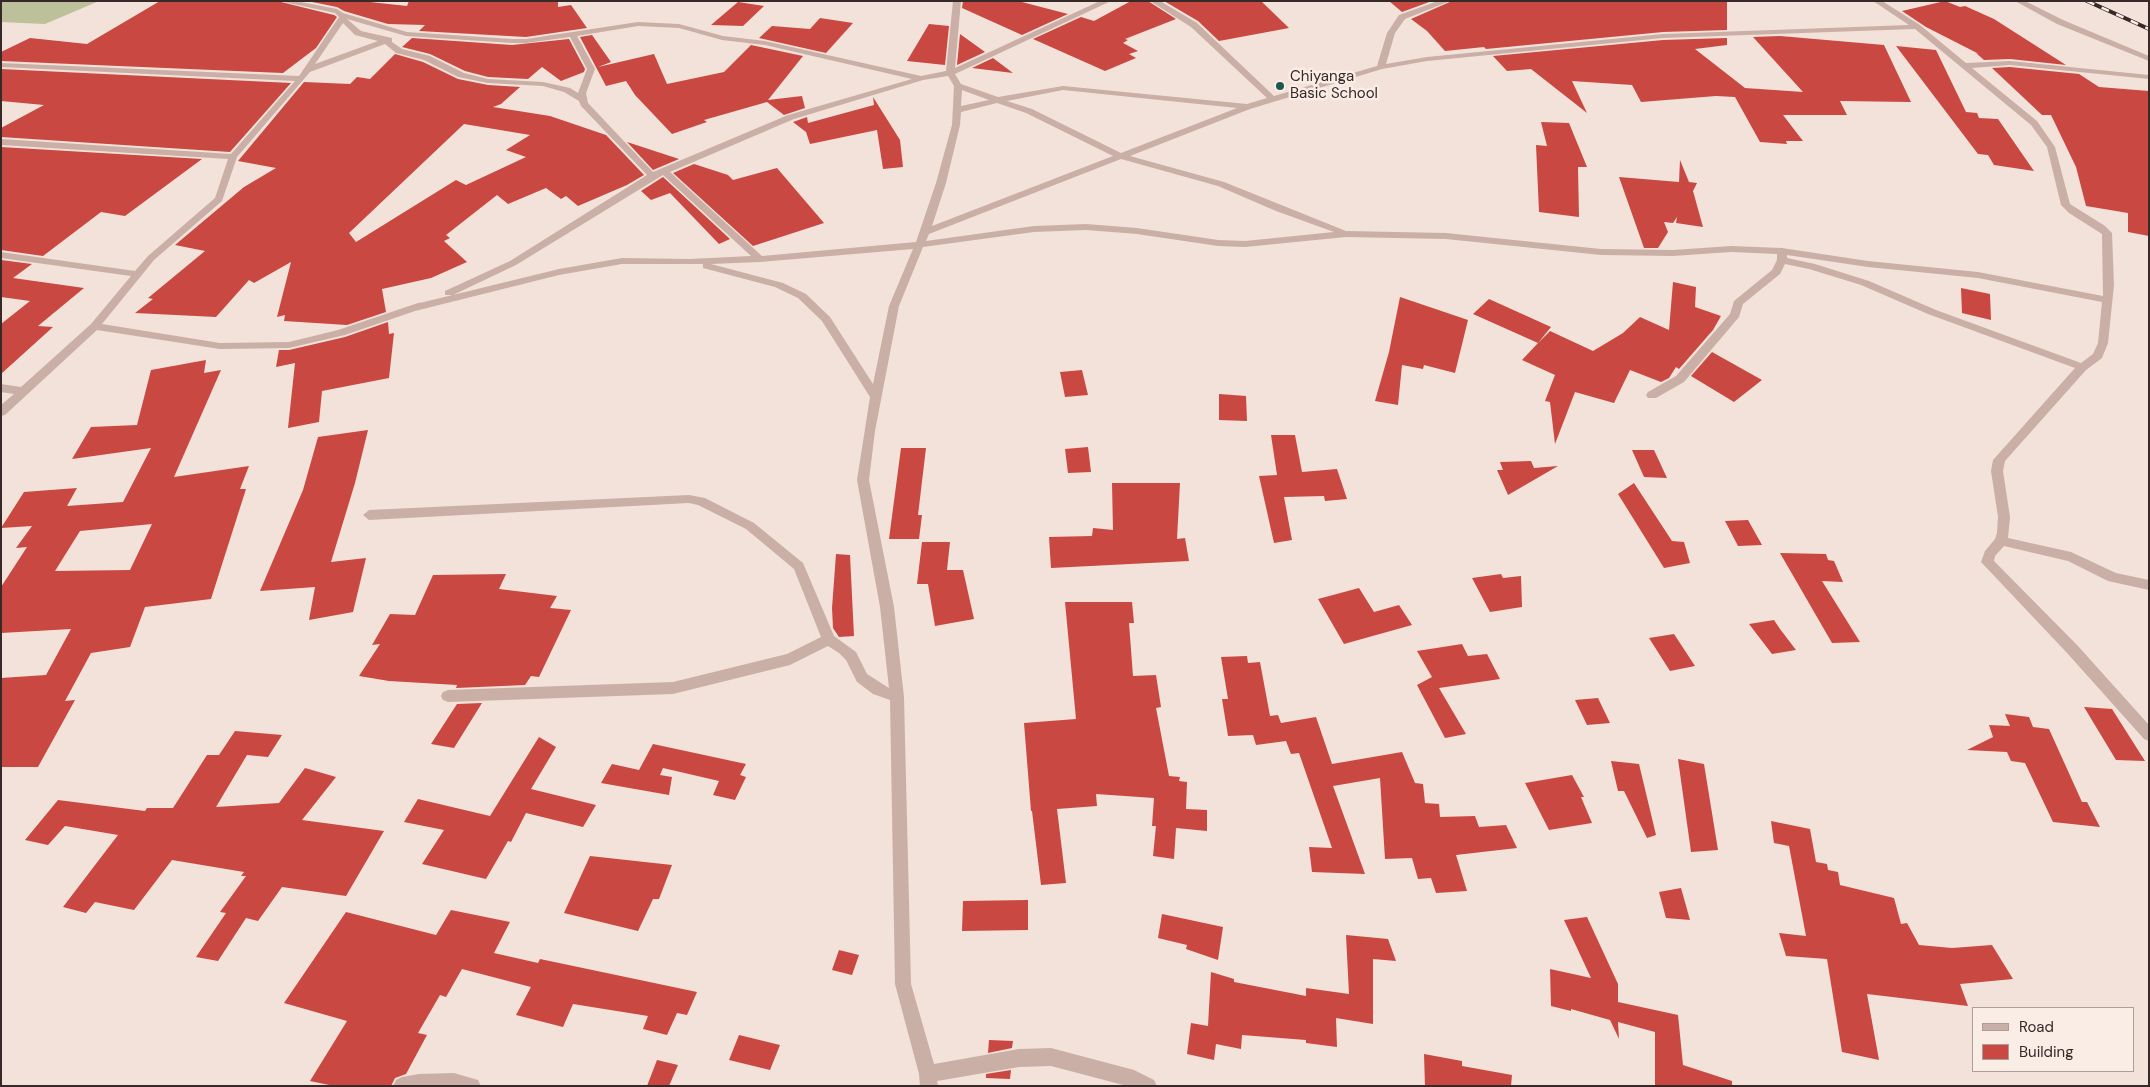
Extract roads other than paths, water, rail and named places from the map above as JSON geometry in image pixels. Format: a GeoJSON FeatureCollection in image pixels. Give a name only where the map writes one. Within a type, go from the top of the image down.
{"type":"FeatureCollection","features":[{"type":"Feature","properties":{"kind":"street"},"geometry":{"type":"LineString","coordinates":[[284,1],[337,10],[356,32],[386,41],[399,51],[427,58],[461,75],[488,80],[550,85],[567,90],[582,100],[652,176]]}},
{"type":"Feature","properties":{"kind":"street"},"geometry":{"type":"LineString","coordinates":[[957,1],[950,73],[958,86],[956,125],[941,183],[925,232],[894,306],[869,431],[863,480],[887,607],[897,697],[903,984],[929,1080],[1019,1058],[1051,1057],[1134,1079],[1148,1086]]}},
{"type":"Feature","properties":{"kind":"street"},"geometry":{"type":"LineString","coordinates":[[415,308],[512,264],[664,170],[791,117],[922,78],[950,73],[1107,1]]}},
{"type":"Feature","properties":{"kind":"street"},"geometry":{"type":"LineString","coordinates":[[1154,1],[1194,24],[1271,98]]}},
{"type":"Feature","properties":{"kind":"street"},"geometry":{"type":"LineString","coordinates":[[1381,67],[1391,34],[1401,18],[1446,1]]}},
{"type":"Feature","properties":{"kind":"street"},"geometry":{"type":"LineString","coordinates":[[1877,1],[1917,27],[2034,123],[2051,147],[2066,205],[2072,211],[2106,232],[2109,285],[2106,300],[2106,330],[2103,343],[2098,356],[2082,367],[1999,460],[1997,471],[2004,516],[2001,541],[1989,554],[1987,562],[2073,650],[2149,735]]}},
{"type":"Feature","properties":{"kind":"street"},"geometry":{"type":"LineString","coordinates":[[2019,1],[2060,22],[2149,59]]}},
{"type":"Feature","properties":{"kind":"street"},"geometry":{"type":"LineString","coordinates":[[343,17],[406,34],[520,41],[638,24],[679,26],[722,38],[765,43],[922,78]]}},
{"type":"Feature","properties":{"kind":"street"},"geometry":{"type":"LineString","coordinates":[[1,412],[95,326],[156,253],[220,198],[233,158],[264,119],[301,79],[343,17]]}},
{"type":"Feature","properties":{"kind":"street"},"geometry":{"type":"LineString","coordinates":[[925,232],[1247,106],[1381,67],[1427,59],[1664,36],[1917,27]]}},
{"type":"Feature","properties":{"kind":"street"},"geometry":{"type":"LineString","coordinates":[[572,33],[590,64],[582,100]]}},
{"type":"Feature","properties":{"kind":"street"},"geometry":{"type":"LineString","coordinates":[[306,70],[406,34]]}},
{"type":"Feature","properties":{"kind":"street"},"geometry":{"type":"LineString","coordinates":[[1964,66],[2010,63],[2149,78]]}},
{"type":"Feature","properties":{"kind":"street"},"geometry":{"type":"LineString","coordinates":[[1,65],[301,79]]}},
{"type":"Feature","properties":{"kind":"street"},"geometry":{"type":"LineString","coordinates":[[958,86],[1029,111],[1122,156],[1221,184],[1279,209],[1346,234]]}},
{"type":"Feature","properties":{"kind":"street"},"geometry":{"type":"LineString","coordinates":[[957,110],[997,100],[1063,88],[1247,106]]}},
{"type":"Feature","properties":{"kind":"street"},"geometry":{"type":"LineString","coordinates":[[1,142],[233,158]]}},
{"type":"Feature","properties":{"kind":"street"},"geometry":{"type":"LineString","coordinates":[[664,170],[760,259]]}},
{"type":"Feature","properties":{"kind":"street"},"geometry":{"type":"LineString","coordinates":[[95,326],[220,346],[257,348],[289,344],[341,333],[415,308],[559,272],[622,262],[760,259],[920,245],[1034,229],[1086,228],[1137,231],[1218,243],[1245,244],[1346,234],[1446,236],[1601,252],[1673,253],[1731,249],[1782,256],[1978,275],[2106,300]]}},
{"type":"Feature","properties":{"kind":"street"},"geometry":{"type":"LineString","coordinates":[[1,255],[137,274]]}},
{"type":"Feature","properties":{"kind":"street"},"geometry":{"type":"LineString","coordinates":[[1782,256],[1858,281],[1932,312],[2082,367]]}},
{"type":"Feature","properties":{"kind":"street"},"geometry":{"type":"LineString","coordinates":[[1652,395],[1680,379],[1734,315],[1738,303],[1776,272],[1782,256]]}},
{"type":"Feature","properties":{"kind":"street"},"geometry":{"type":"LineString","coordinates":[[690,262],[779,285],[802,296],[826,319],[876,397]]}},
{"type":"Feature","properties":{"kind":"street"},"geometry":{"type":"LineString","coordinates":[[1,388],[22,391]]}},
{"type":"Feature","properties":{"kind":"street"},"geometry":{"type":"LineString","coordinates":[[369,515],[688,498],[701,501],[750,526],[799,566],[830,640],[844,649],[850,656],[862,678],[878,690],[897,697]]}},
{"type":"Feature","properties":{"kind":"street"},"geometry":{"type":"LineString","coordinates":[[2001,541],[2071,558],[2113,577],[2149,585]]}},
{"type":"Feature","properties":{"kind":"street"},"geometry":{"type":"LineString","coordinates":[[448,696],[673,688],[790,659],[818,644],[830,640]]}},
{"type":"Feature","properties":{"kind":"street"},"geometry":{"type":"LineString","coordinates":[[402,1086],[419,1083],[454,1082],[472,1086]]}},
{"type":"Feature","properties":{"kind":"railway"},"geometry":{"type":"LineString","coordinates":[[2087,1],[2149,29]]}},
{"type":"Feature","properties":{"kind":"place","name":"Chiyanga Basic School"},"geometry":{"type":"Point","coordinates":[1280,86]}}]}
